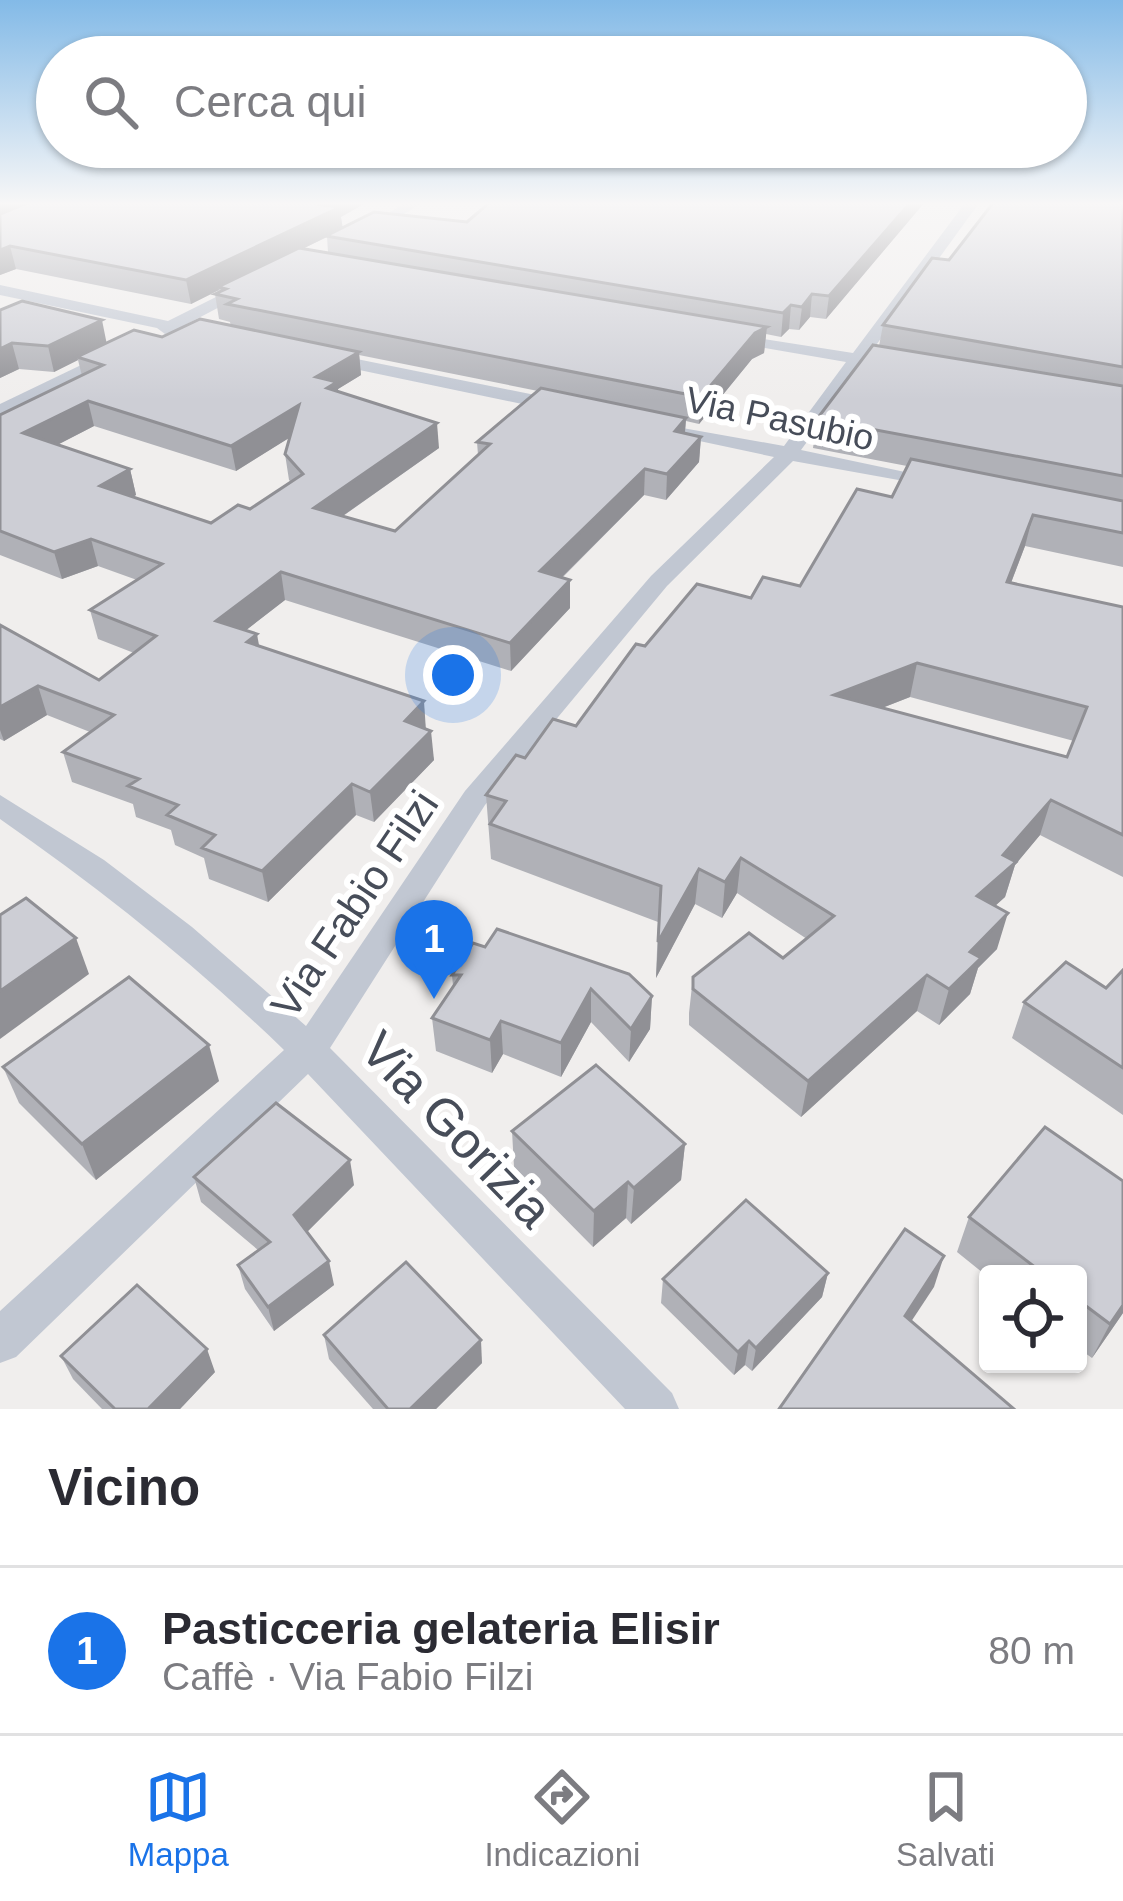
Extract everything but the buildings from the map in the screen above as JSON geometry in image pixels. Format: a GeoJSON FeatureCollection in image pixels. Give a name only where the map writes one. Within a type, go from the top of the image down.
{"type":"FeatureCollection","features":[{"type":"Feature","properties":{"kind":"street","name":"Via Fabio Filzi"},"geometry":{"type":"LineString","coordinates":[[0,1341],[309,1050],[475,798],[658,581],[789,453],[925,269]]}},
{"type":"Feature","properties":{"kind":"street"},"geometry":{"type":"LineString","coordinates":[[0,411],[262,278]]}},
{"type":"Feature","properties":{"kind":"street"},"geometry":{"type":"LineString","coordinates":[[0,290],[238,340]]}},
{"type":"Feature","properties":{"kind":"street"},"geometry":{"type":"LineString","coordinates":[[722,335],[882,363]]}},
{"type":"Feature","properties":{"kind":"street"},"geometry":{"type":"LineString","coordinates":[[307,354],[582,411]]}},
{"type":"Feature","properties":{"kind":"street","name":"Via Pasubio"},"geometry":{"type":"LineString","coordinates":[[628,420],[967,490]]}},
{"type":"Feature","properties":{"kind":"street","name":"Via Gorizia"},"geometry":{"type":"LineString","coordinates":[[0,805],[127,892],[309,1050],[656,1409]]}},
{"type":"Feature","properties":{"kind":"place","name":"Pasticceria gelateria Elisir"},"geometry":{"type":"Point","coordinates":[434,999]}}]}
